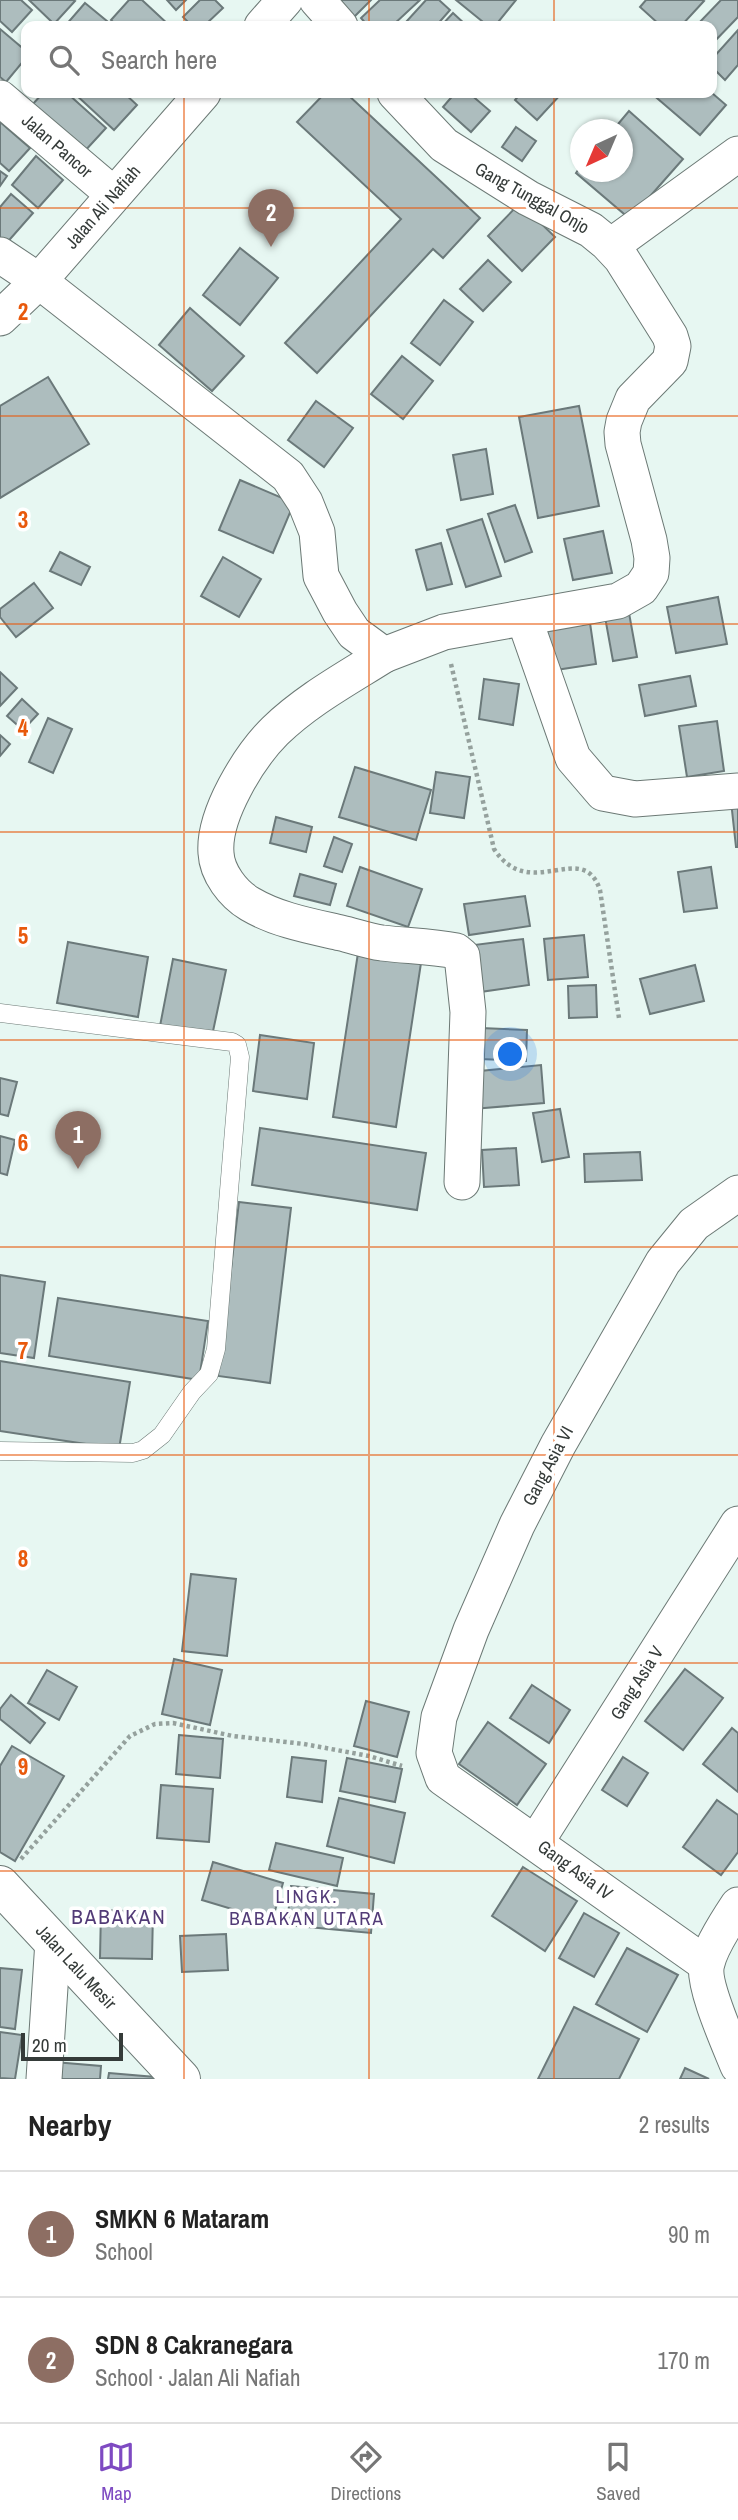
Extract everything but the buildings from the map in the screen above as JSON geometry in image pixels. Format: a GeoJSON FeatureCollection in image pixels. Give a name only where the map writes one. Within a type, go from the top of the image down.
{"type":"FeatureCollection","features":[{"type":"Feature","properties":{"kind":"street"},"geometry":{"type":"LineString","coordinates":[[266,21],[285,0]]}},
{"type":"Feature","properties":{"kind":"street"},"geometry":{"type":"LineString","coordinates":[[317,0],[336,21]]}},
{"type":"Feature","properties":{"kind":"street","name":"Jalan Pancor"},"geometry":{"type":"LineString","coordinates":[[0,98],[113,194]]}},
{"type":"Feature","properties":{"kind":"street","name":"Jalan Ali Nafiah"},"geometry":{"type":"LineString","coordinates":[[0,317],[39,281],[199,98]]}},
{"type":"Feature","properties":{"kind":"street","name":"Gang Tunggal Onjo"},"geometry":{"type":"LineString","coordinates":[[401,98],[444,145],[528,198],[591,230],[611,246],[668,332],[673,346],[668,365],[648,382],[633,400],[622,432],[649,540],[653,566],[647,581],[635,593],[607,603],[444,632],[384,655],[311,701],[276,731],[251,758],[223,816],[216,844],[216,858],[233,890],[250,903],[290,921],[378,942],[456,951],[463,956],[468,1012],[462,1182]]}},
{"type":"Feature","properties":{"kind":"street"},"geometry":{"type":"LineString","coordinates":[[611,246],[738,154]]}},
{"type":"Feature","properties":{"kind":"street"},"geometry":{"type":"LineString","coordinates":[[0,255],[39,281],[288,476],[305,502],[317,532],[321,576],[340,612],[354,633],[384,655]]}},
{"type":"Feature","properties":{"kind":"street"},"geometry":{"type":"LineString","coordinates":[[524,618],[573,758],[603,793],[635,799],[738,791]]}},
{"type":"Feature","properties":{"kind":"street","name":"Gang Asia VI"},"geometry":{"type":"LineString","coordinates":[[443,1778],[434,1754],[439,1717],[471,1630],[517,1525],[558,1445],[663,1262],[694,1224],[738,1193]]}},
{"type":"Feature","properties":{"kind":"street","name":"Gang Asia V"},"geometry":{"type":"LineString","coordinates":[[536,1842],[738,1524]]}},
{"type":"Feature","properties":{"kind":"street","name":"Gang Asia IV"},"geometry":{"type":"LineString","coordinates":[[443,1778],[706,1964]]}},
{"type":"Feature","properties":{"kind":"street","name":"Jalan Lalu Mesir"},"geometry":{"type":"LineString","coordinates":[[9,1874],[53,1941],[181,2079]]}},
{"type":"Feature","properties":{"kind":"street"},"geometry":{"type":"LineString","coordinates":[[738,1905],[706,1964],[710,1990],[738,2066]]}},
{"type":"Feature","properties":{"kind":"street"},"geometry":{"type":"LineString","coordinates":[[44,2079],[53,1941]]}},
{"type":"Feature","properties":{"kind":"lane"},"geometry":{"type":"LineString","coordinates":[[0,1013],[232,1042],[237,1045],[240,1057],[216,1349],[209,1374],[192,1392],[162,1435],[143,1450],[133,1453],[0,1451]]}},
{"type":"Feature","properties":{"kind":"path"},"geometry":{"type":"LineString","coordinates":[[444,632],[494,849],[502,861],[522,872],[536,874],[574,868],[587,871],[594,878],[600,890],[620,1018]]}},
{"type":"Feature","properties":{"kind":"path"},"geometry":{"type":"LineString","coordinates":[[9,1874],[130,1736],[155,1724],[173,1724],[233,1736],[304,1744],[369,1756],[443,1778]]}},
{"type":"Feature","properties":{"kind":"place","name":"SDN 8 Cakranegara"},"geometry":{"type":"Point","coordinates":[271,247]}},
{"type":"Feature","properties":{"kind":"place","name":"SMKN 6 Mataram"},"geometry":{"type":"Point","coordinates":[78,1169]}},
{"type":"Feature","properties":{"kind":"district","name":"LINGK. BABAKAN UTARA"},"geometry":{"type":"Point","coordinates":[307,1907]}},
{"type":"Feature","properties":{"kind":"district","name":"BABAKAN"},"geometry":{"type":"Point","coordinates":[119,1917]}}]}
